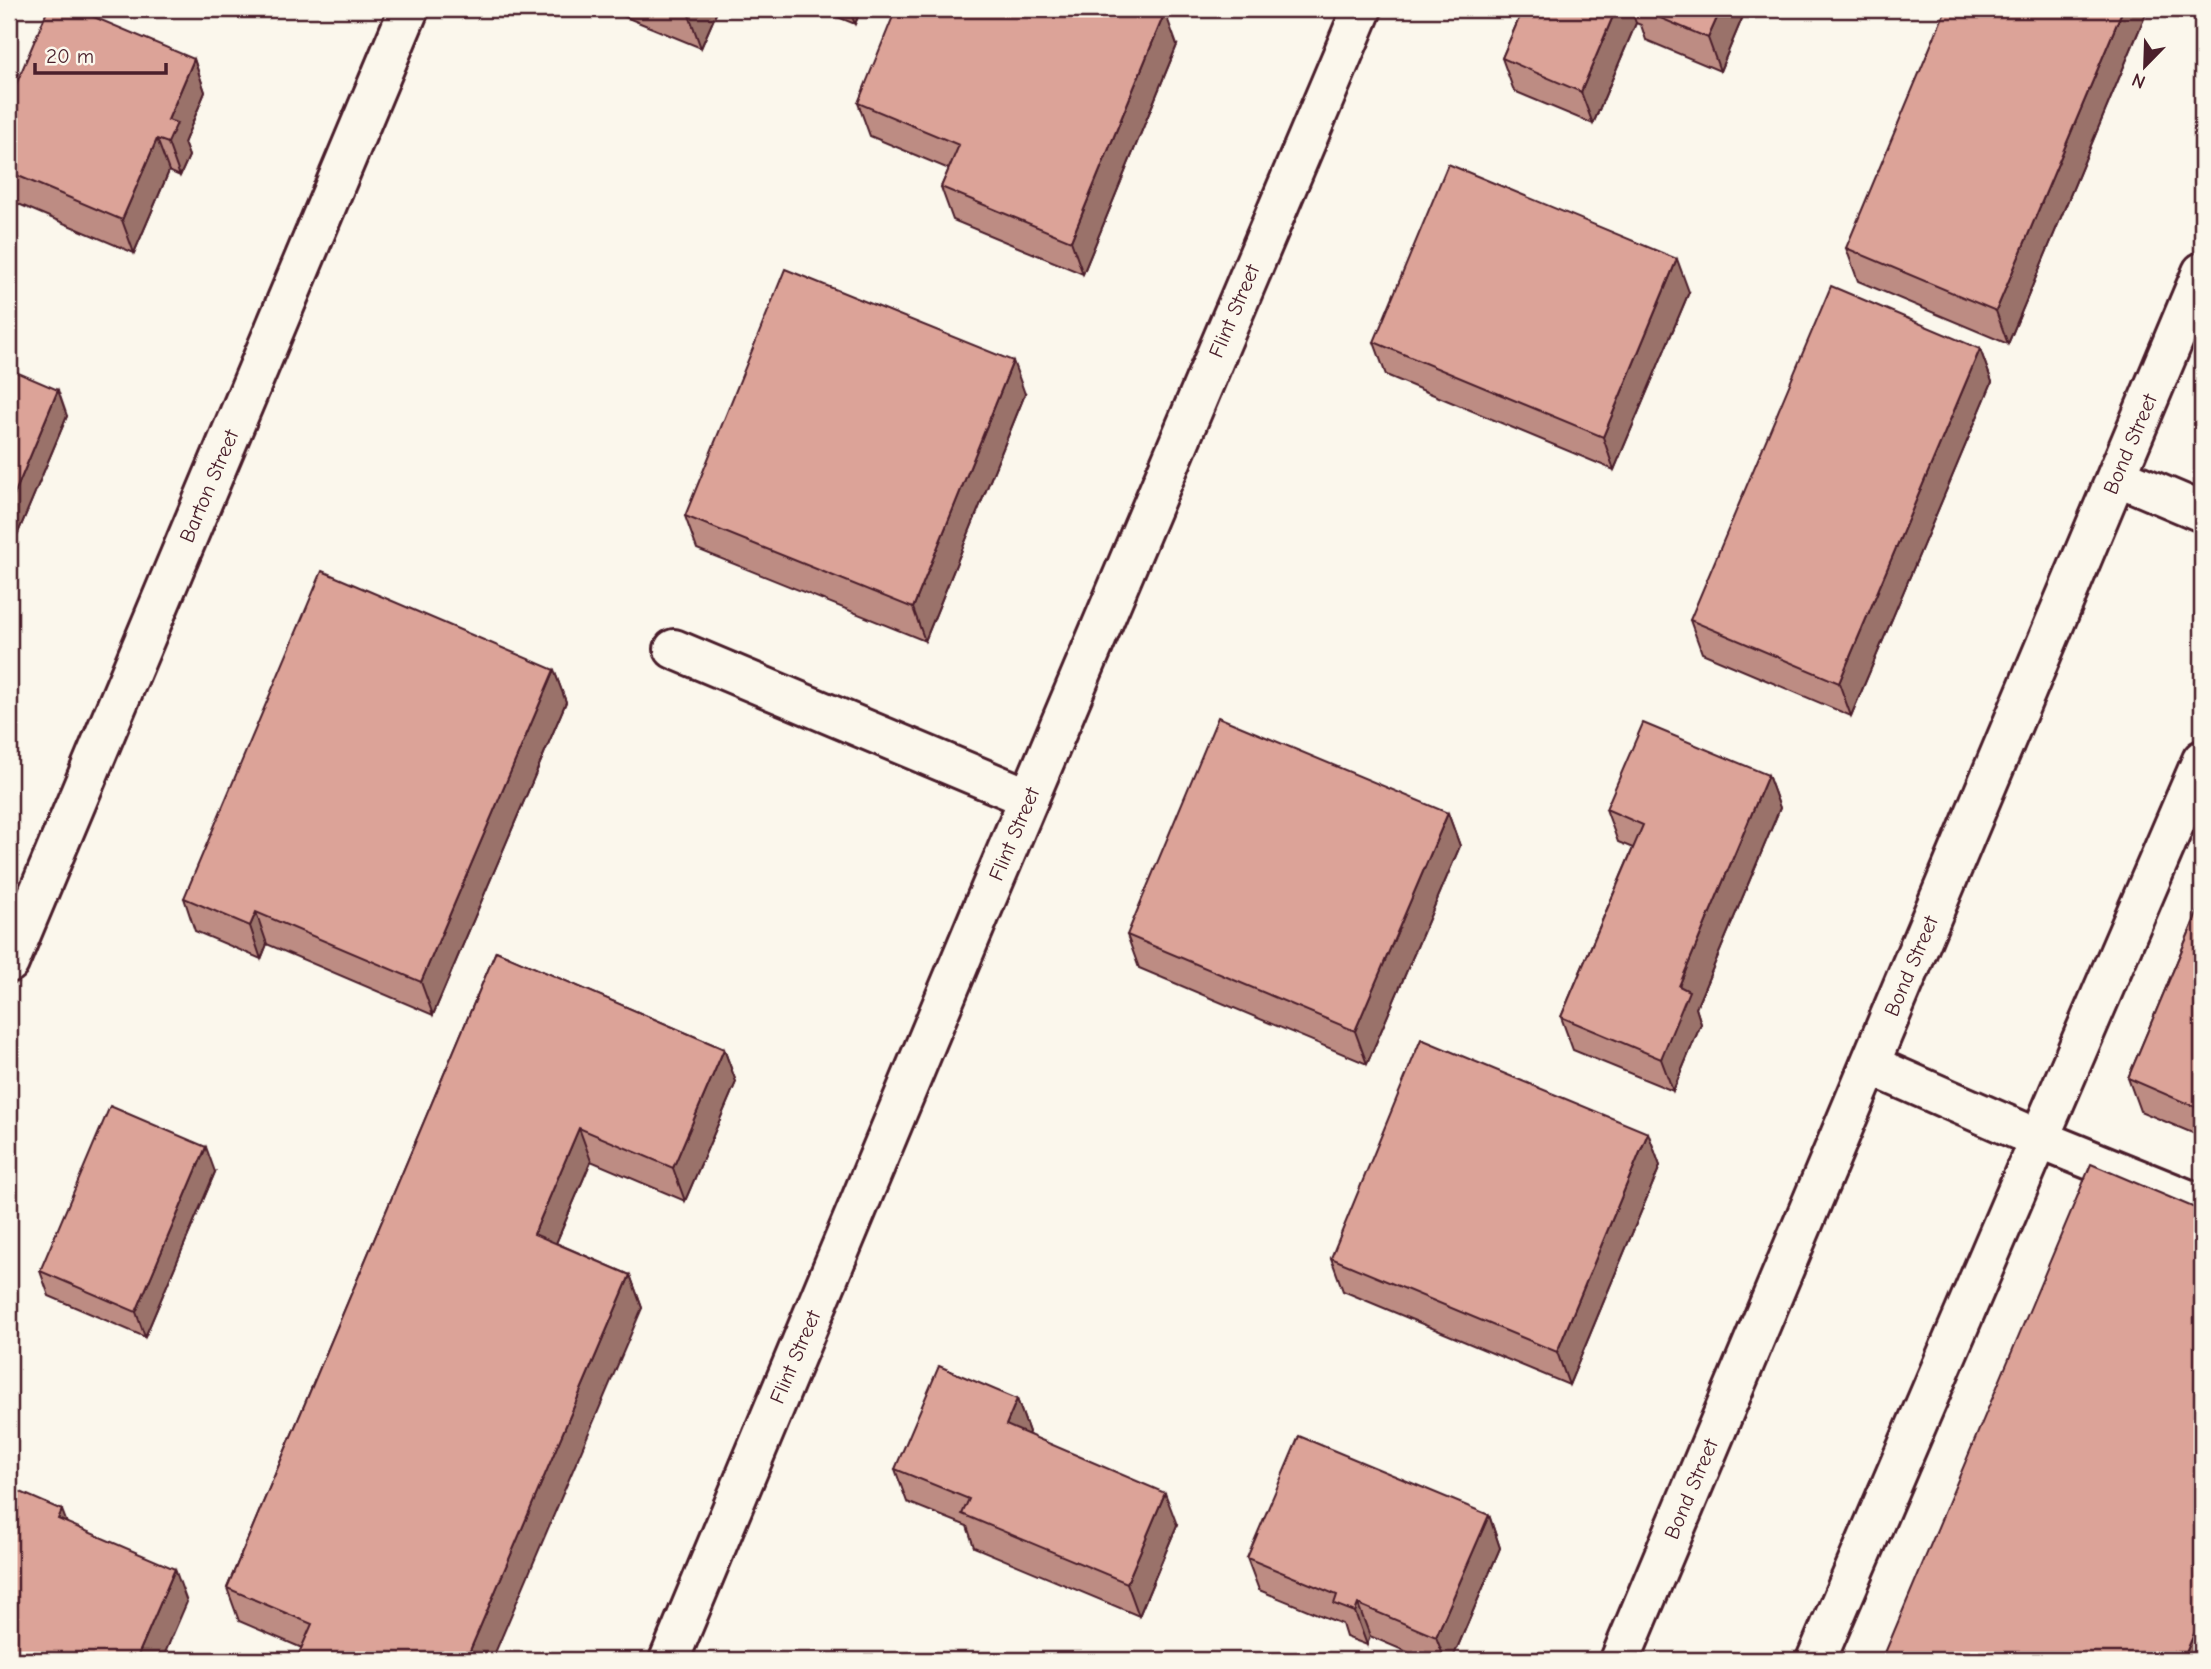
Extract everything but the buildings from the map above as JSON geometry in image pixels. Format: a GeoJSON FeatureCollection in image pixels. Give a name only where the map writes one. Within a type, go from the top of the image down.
{"type":"FeatureCollection","features":[{"type":"Feature","properties":{"kind":"street","name":"Barton Street"},"geometry":{"type":"LineString","coordinates":[[9,963],[409,9]]}},
{"type":"Feature","properties":{"kind":"street","name":"Flint Street"},"geometry":{"type":"LineString","coordinates":[[669,1660],[1362,9]]}},
{"type":"Feature","properties":{"kind":"street","name":"Bond Street"},"geometry":{"type":"LineString","coordinates":[[1631,1654],[1870,1065],[2202,272]]}},
{"type":"Feature","properties":{"kind":"street"},"geometry":{"type":"LineString","coordinates":[[2117,476],[2202,513]]}},
{"type":"Feature","properties":{"kind":"street"},"geometry":{"type":"LineString","coordinates":[[674,649],[1029,798]]}},
{"type":"Feature","properties":{"kind":"street"},"geometry":{"type":"LineString","coordinates":[[1816,1660],[2202,760]]}},
{"type":"Feature","properties":{"kind":"street"},"geometry":{"type":"LineString","coordinates":[[1870,1065],[2039,1139],[2202,1205]]}}]}
